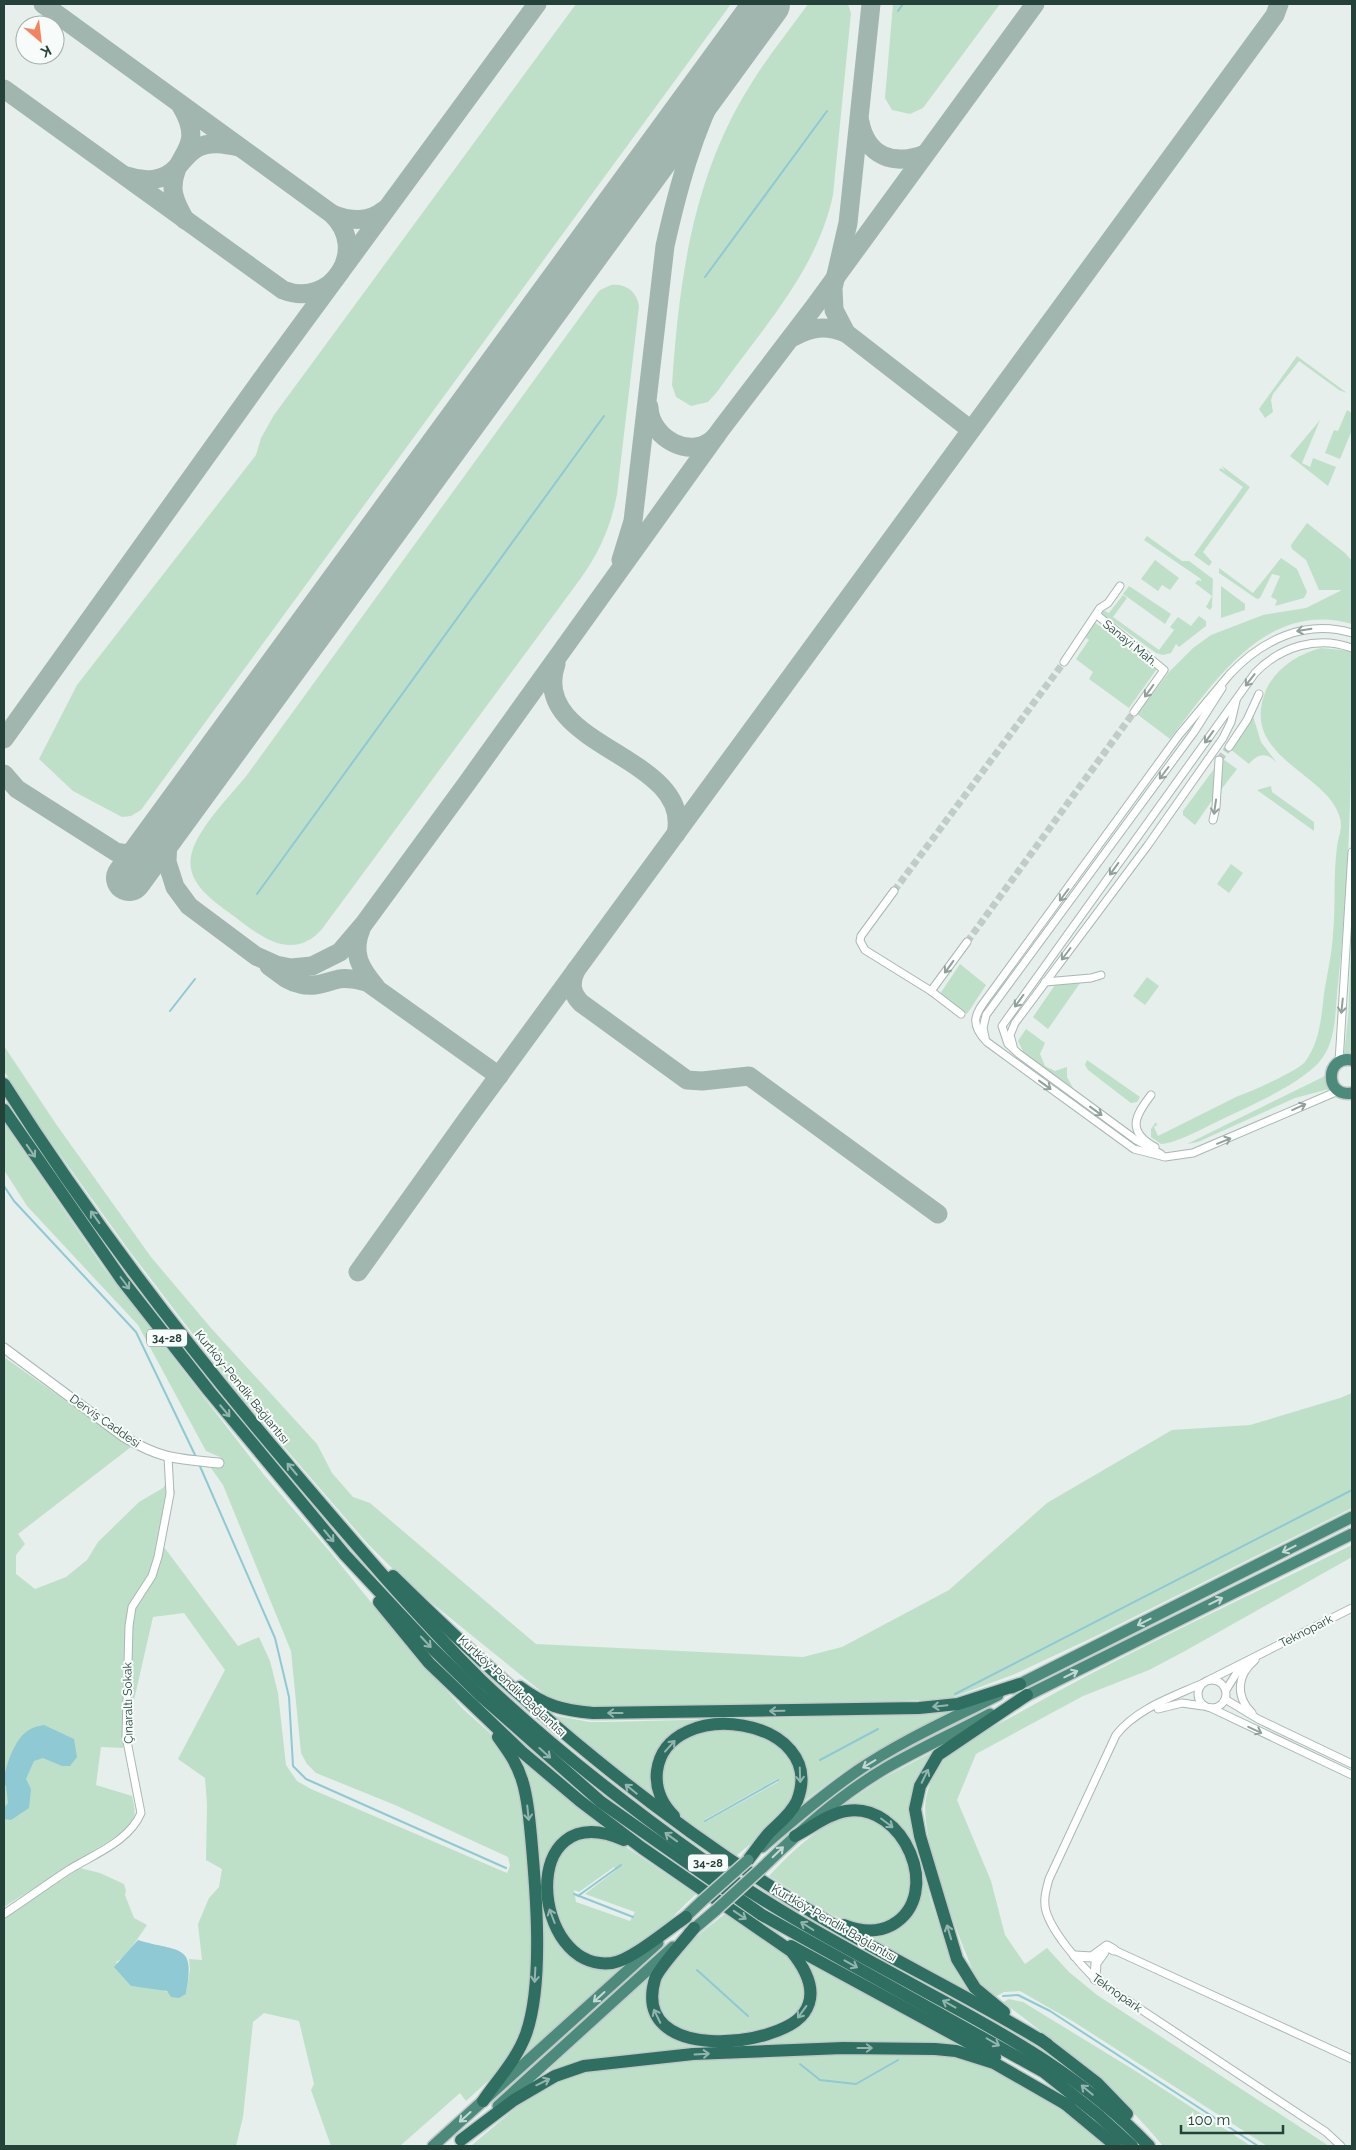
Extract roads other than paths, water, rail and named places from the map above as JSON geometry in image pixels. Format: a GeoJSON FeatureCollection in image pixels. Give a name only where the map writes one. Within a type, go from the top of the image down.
{"type":"FeatureCollection","features":[{"type":"Feature","properties":{"kind":"highway"},"geometry":{"type":"LineString","coordinates":[[1347,1094],[1332,1084],[1330,1076],[1332,1068],[1339,1062],[1352,1060]]}},
{"type":"Feature","properties":{"kind":"highway","name":"Kurtköy-Pendik Bağlantısı"},"geometry":{"type":"LineString","coordinates":[[4,1084],[40,1141],[147,1290],[250,1419],[404,1600],[483,1681],[565,1755],[707,1862],[812,1929],[1018,2041],[1067,2074],[1128,2124],[1149,2146]]}},
{"type":"Feature","properties":{"kind":"highway","name":"34-28"},"geometry":{"type":"LineString","coordinates":[[4,1110],[122,1280],[209,1392],[345,1555],[430,1646],[481,1696],[602,1802],[762,1915],[1044,2072],[1098,2115],[1132,2146]]}},
{"type":"Feature","properties":{"kind":"highway"},"geometry":{"type":"LineString","coordinates":[[324,1506],[404,1587],[553,1725],[634,1792],[689,1832],[816,1915],[1004,2018],[1046,2044]]}},
{"type":"Feature","properties":{"kind":"highway"},"geometry":{"type":"LineString","coordinates":[[433,2146],[748,1860],[822,1797],[858,1770],[1020,1684],[1352,1516]]}},
{"type":"Feature","properties":{"kind":"highway"},"geometry":{"type":"LineString","coordinates":[[458,2143],[716,1910],[795,1836],[838,1800],[885,1768],[1027,1695],[1350,1535]]}},
{"type":"Feature","properties":{"kind":"highway"},"geometry":{"type":"LineString","coordinates":[[345,1555],[362,1582],[429,1663],[476,1710],[580,1801],[642,1848],[764,1931],[790,1951],[801,1964],[809,1981],[810,1998],[804,2013],[789,2025],[766,2034],[734,2040],[712,2041],[678,2035],[661,2024],[652,2003],[656,1976],[694,1928]]}},
{"type":"Feature","properties":{"kind":"highway"},"geometry":{"type":"LineString","coordinates":[[483,1660],[540,1702],[562,1710],[593,1713],[919,1708],[958,1704],[1020,1684]]}},
{"type":"Feature","properties":{"kind":"highway"},"geometry":{"type":"LineString","coordinates":[[1027,1695],[938,1755],[920,1786],[915,1810],[920,1836],[957,1959],[965,1975],[975,1988],[1097,2083],[1133,2120],[1149,2146]]}},
{"type":"Feature","properties":{"kind":"highway"},"geometry":{"type":"LineString","coordinates":[[476,1710],[516,1762],[523,1781],[527,1799],[536,1912],[534,2009],[526,2035],[518,2050],[483,2101]]}},
{"type":"Feature","properties":{"kind":"highway"},"geometry":{"type":"LineString","coordinates":[[689,1832],[670,1812],[658,1790],[656,1779],[658,1767],[662,1755],[671,1742],[692,1729],[724,1724],[740,1725],[769,1734],[789,1747],[795,1757],[800,1767],[800,1788],[790,1813],[769,1833],[748,1860]]}},
{"type":"Feature","properties":{"kind":"highway"},"geometry":{"type":"LineString","coordinates":[[795,1836],[831,1816],[846,1811],[865,1811],[886,1821],[895,1829],[906,1845],[914,1863],[917,1895],[911,1908],[902,1919],[888,1927],[875,1930],[855,1929],[816,1915]]}},
{"type":"Feature","properties":{"kind":"highway"},"geometry":{"type":"LineString","coordinates":[[642,1848],[606,1832],[599,1832],[573,1836],[556,1850],[547,1872],[546,1886],[550,1912],[560,1934],[583,1957],[603,1963],[613,1963],[636,1953],[686,1917]]}},
{"type":"Feature","properties":{"kind":"highway"},"geometry":{"type":"LineString","coordinates":[[764,1931],[888,2001],[1016,2068],[1069,2106],[1116,2146]]}},
{"type":"Feature","properties":{"kind":"highway"},"geometry":{"type":"LineString","coordinates":[[458,2143],[534,2086],[555,2076],[584,2066],[693,2054],[843,2048],[935,2048],[956,2051],[994,2063],[1069,2106]]}},
{"type":"Feature","properties":{"kind":"street","name":"Sanayi Mah."},"geometry":{"type":"LineString","coordinates":[[1064,662],[1100,608],[1108,603],[1120,586]]}},
{"type":"Feature","properties":{"kind":"street","name":"Sanayi Mah."},"geometry":{"type":"LineString","coordinates":[[1096,615],[1164,670],[1134,712]]}},
{"type":"Feature","properties":{"kind":"street"},"geometry":{"type":"LineString","coordinates":[[1347,1094],[1187,1155],[1156,1156],[1134,1149],[988,1042],[976,1026],[976,1015],[1179,735],[1230,674],[1256,651],[1285,635],[1318,628],[1352,633]]}},
{"type":"Feature","properties":{"kind":"street"},"geometry":{"type":"LineString","coordinates":[[1187,1155],[1167,1155],[1144,1146],[1015,1051],[1004,1036],[1004,1021],[1255,673],[1272,658],[1289,649],[1313,643],[1338,644],[1352,648]]}},
{"type":"Feature","properties":{"kind":"street"},"geometry":{"type":"LineString","coordinates":[[988,1042],[984,1023],[986,1016],[1194,732],[1230,674]]}},
{"type":"Feature","properties":{"kind":"street"},"geometry":{"type":"LineString","coordinates":[[1229,747],[1247,720],[1259,694]]}},
{"type":"Feature","properties":{"kind":"street"},"geometry":{"type":"LineString","coordinates":[[1015,1051],[1011,1042],[1012,1029],[1148,845],[1223,738],[1231,722],[1237,697]]}},
{"type":"Feature","properties":{"kind":"street"},"geometry":{"type":"LineString","coordinates":[[1213,820],[1216,807],[1219,760]]}},
{"type":"Feature","properties":{"kind":"street"},"geometry":{"type":"LineString","coordinates":[[1339,1062],[1352,852]]}},
{"type":"Feature","properties":{"kind":"street"},"geometry":{"type":"LineString","coordinates":[[894,891],[861,936],[861,944],[865,950],[931,991],[962,1014]]}},
{"type":"Feature","properties":{"kind":"street"},"geometry":{"type":"LineString","coordinates":[[931,991],[967,942]]}},
{"type":"Feature","properties":{"kind":"street"},"geometry":{"type":"LineString","coordinates":[[1045,982],[1091,978],[1101,975]]}},
{"type":"Feature","properties":{"kind":"street"},"geometry":{"type":"LineString","coordinates":[[996,986],[1000,997]]}},
{"type":"Feature","properties":{"kind":"street"},"geometry":{"type":"LineString","coordinates":[[1151,1095],[1136,1117],[1139,1133],[1167,1153],[1187,1155]]}},
{"type":"Feature","properties":{"kind":"street","name":"Derviş Caddesi"},"geometry":{"type":"LineString","coordinates":[[4,1348],[124,1437],[144,1449],[168,1457],[219,1462]]}},
{"type":"Feature","properties":{"kind":"street","name":"Çınaraltı Sokak"},"geometry":{"type":"LineString","coordinates":[[4,1914],[66,1871],[121,1838],[136,1824],[141,1813],[126,1736],[129,1626],[132,1607],[152,1576],[158,1558],[170,1494],[168,1457]]}},
{"type":"Feature","properties":{"kind":"street","name":"Teknopark"},"geometry":{"type":"LineString","coordinates":[[1209,1680],[1352,1608]]}},
{"type":"Feature","properties":{"kind":"street","name":"Teknopark"},"geometry":{"type":"LineString","coordinates":[[1226,1690],[1236,1674],[1260,1654]]}},
{"type":"Feature","properties":{"kind":"street","name":"Teknopark"},"geometry":{"type":"LineString","coordinates":[[1258,1719],[1246,1708],[1239,1688],[1244,1672],[1260,1654]]}},
{"type":"Feature","properties":{"kind":"street"},"geometry":{"type":"LineString","coordinates":[[1211,1708],[1218,1707],[1225,1698],[1226,1690],[1217,1681],[1209,1680],[1201,1684],[1197,1698],[1203,1706],[1211,1708],[1352,1775]]}},
{"type":"Feature","properties":{"kind":"street","name":"Teknopark"},"geometry":{"type":"LineString","coordinates":[[1201,1684],[1136,1717],[1122,1727],[1116,1736],[1046,1889],[1046,1911],[1075,1956],[1095,1979],[1326,2132],[1340,2146]]}},
{"type":"Feature","properties":{"kind":"street","name":"Teknopark"},"geometry":{"type":"LineString","coordinates":[[1225,1698],[1258,1719],[1352,1764]]}},
{"type":"Feature","properties":{"kind":"street","name":"Teknopark"},"geometry":{"type":"LineString","coordinates":[[1136,1717],[1174,1704],[1188,1703],[1203,1706]]}},
{"type":"Feature","properties":{"kind":"street"},"geometry":{"type":"LineString","coordinates":[[1075,1956],[1092,1957],[1107,1946],[1352,2059]]}},
{"type":"Feature","properties":{"kind":"street"},"geometry":{"type":"LineString","coordinates":[[1095,1979],[1099,1956],[1106,1951],[1114,1950]]}},
{"type":"Feature","properties":{"kind":"water"},"geometry":{"type":"Polygon","coordinates":[[[44,1725],[74,1739],[77,1757],[70,1766],[62,1766],[43,1758],[34,1761],[26,1779],[31,1789],[29,1808],[11,1820],[4,1819],[4,1808],[8,1803],[4,1783],[11,1754],[24,1734],[32,1728],[44,1725]]]}},
{"type":"Feature","properties":{"kind":"water"},"geometry":{"type":"Polygon","coordinates":[[[138,1940],[182,1952],[189,1965],[186,1994],[179,1998],[171,1997],[167,1991],[131,1986],[114,1967],[138,1940]]]}},
{"type":"Feature","properties":{"kind":"waterway"},"geometry":{"type":"LineString","coordinates":[[898,11],[903,4]]}},
{"type":"Feature","properties":{"kind":"waterway"},"geometry":{"type":"LineString","coordinates":[[705,277],[827,111]]}},
{"type":"Feature","properties":{"kind":"waterway"},"geometry":{"type":"LineString","coordinates":[[257,894],[604,416]]}},
{"type":"Feature","properties":{"kind":"waterway"},"geometry":{"type":"LineString","coordinates":[[170,1011],[195,979]]}},
{"type":"Feature","properties":{"kind":"waterway"},"geometry":{"type":"LineString","coordinates":[[4,1186],[14,1201],[136,1332],[196,1457]]}},
{"type":"Feature","properties":{"kind":"waterway"},"geometry":{"type":"LineString","coordinates":[[199,1464],[275,1638],[289,1697],[293,1766],[306,1779],[506,1868]]}},
{"type":"Feature","properties":{"kind":"waterway"},"geometry":{"type":"LineString","coordinates":[[955,1694],[1352,1490]]}},
{"type":"Feature","properties":{"kind":"waterway"},"geometry":{"type":"LineString","coordinates":[[820,1760],[878,1729]]}},
{"type":"Feature","properties":{"kind":"waterway"},"geometry":{"type":"LineString","coordinates":[[705,1821],[778,1780]]}},
{"type":"Feature","properties":{"kind":"waterway"},"geometry":{"type":"LineString","coordinates":[[578,1896],[621,1865]]}},
{"type":"Feature","properties":{"kind":"waterway"},"geometry":{"type":"LineString","coordinates":[[574,1894],[633,1917]]}},
{"type":"Feature","properties":{"kind":"waterway"},"geometry":{"type":"LineString","coordinates":[[697,1970],[748,2016]]}},
{"type":"Feature","properties":{"kind":"waterway"},"geometry":{"type":"LineString","coordinates":[[1003,1996],[1018,1995],[1050,2011],[1258,2146]]}},
{"type":"Feature","properties":{"kind":"waterway"},"geometry":{"type":"LineString","coordinates":[[800,2064],[820,2080],[856,2084],[898,2060]]}},
{"type":"Feature","properties":{"kind":"tunnel"},"geometry":{"type":"LineString","coordinates":[[894,891],[1064,662]]}},
{"type":"Feature","properties":{"kind":"tunnel"},"geometry":{"type":"LineString","coordinates":[[967,942],[1134,712]]}},
{"type":"Feature","properties":{"kind":"tunnel"},"geometry":{"type":"LineString","coordinates":[[1219,760],[1229,747]]}}]}
